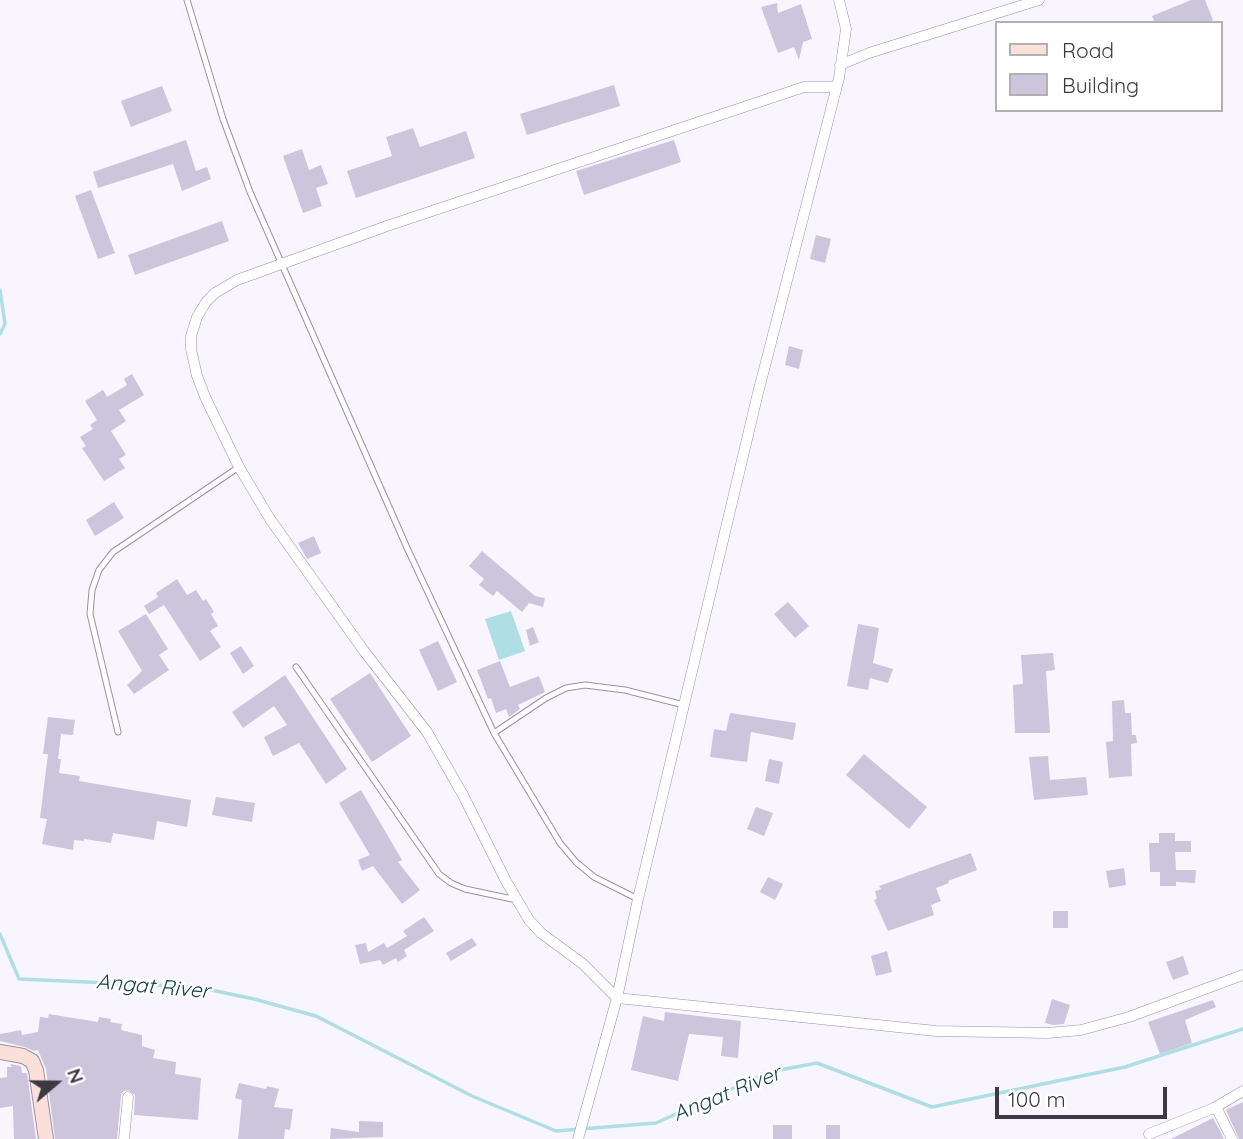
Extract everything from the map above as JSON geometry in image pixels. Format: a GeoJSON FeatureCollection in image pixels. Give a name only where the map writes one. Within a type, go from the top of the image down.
{"type":"FeatureCollection","features":[{"type":"Feature","properties":{"kind":"street"},"geometry":{"type":"LineString","coordinates":[[578,1139],[617,998],[757,397],[836,87],[845,42],[839,0]]}},
{"type":"Feature","properties":{"kind":"street"},"geometry":{"type":"LineString","coordinates":[[840,65],[869,53],[1039,0]]}},
{"type":"Feature","properties":{"kind":"street"},"geometry":{"type":"LineString","coordinates":[[836,87],[804,87],[248,275],[215,293],[197,317],[191,336],[197,376],[239,467],[270,519],[427,732],[517,900],[541,933],[583,964],[617,998],[936,1031],[1048,1033],[1081,1030],[1129,1017],[1243,975]]}},
{"type":"Feature","properties":{"kind":"street"},"geometry":{"type":"LineString","coordinates":[[0,1052],[23,1056],[32,1061],[36,1070],[46,1139]]}},
{"type":"Feature","properties":{"kind":"street"},"geometry":{"type":"LineString","coordinates":[[1149,1134],[1216,1107],[1243,1091]]}},
{"type":"Feature","properties":{"kind":"street"},"geometry":{"type":"LineString","coordinates":[[124,1139],[128,1097]]}},
{"type":"Feature","properties":{"kind":"street"},"geometry":{"type":"LineString","coordinates":[[1216,1107],[1232,1139]]}},
{"type":"Feature","properties":{"kind":"lane"},"geometry":{"type":"LineString","coordinates":[[187,0],[223,119],[250,192],[408,550],[494,733],[560,843],[576,862],[594,877],[638,899]]}},
{"type":"Feature","properties":{"kind":"lane"},"geometry":{"type":"LineString","coordinates":[[118,732],[90,614],[92,590],[99,570],[113,552],[239,467]]}},
{"type":"Feature","properties":{"kind":"lane"},"geometry":{"type":"LineString","coordinates":[[296,667],[439,874],[466,889],[517,900]]}},
{"type":"Feature","properties":{"kind":"lane"},"geometry":{"type":"LineString","coordinates":[[494,733],[546,698],[566,688],[585,685],[625,690],[684,705]]}},
{"type":"Feature","properties":{"kind":"water"},"geometry":{"type":"Polygon","coordinates":[[[511,611],[525,651],[499,660],[485,619],[511,611]]]}},
{"type":"Feature","properties":{"kind":"building"},"geometry":{"type":"Polygon","coordinates":[[[1191,0],[1205,0],[1213,20],[1154,21],[1152,16],[1191,0]]]}},
{"type":"Feature","properties":{"kind":"building"},"geometry":{"type":"Polygon","coordinates":[[[777,3],[778,13],[801,4],[812,39],[803,42],[799,60],[794,47],[778,53],[761,7],[777,3]]]}},
{"type":"Feature","properties":{"kind":"building"},"geometry":{"type":"Polygon","coordinates":[[[614,85],[620,106],[527,135],[520,114],[614,85]]]}},
{"type":"Feature","properties":{"kind":"building"},"geometry":{"type":"Polygon","coordinates":[[[162,86],[172,111],[131,127],[121,101],[162,86]]]}},
{"type":"Feature","properties":{"kind":"building"},"geometry":{"type":"Polygon","coordinates":[[[413,128],[420,147],[466,131],[475,158],[356,198],[347,171],[392,156],[386,137],[413,128]]]}},
{"type":"Feature","properties":{"kind":"building"},"geometry":{"type":"Polygon","coordinates":[[[186,140],[196,171],[207,167],[211,179],[182,191],[173,164],[98,188],[93,172],[186,140]]]}},
{"type":"Feature","properties":{"kind":"building"},"geometry":{"type":"Polygon","coordinates":[[[674,140],[681,162],[584,195],[576,171],[674,140]]]}},
{"type":"Feature","properties":{"kind":"building"},"geometry":{"type":"Polygon","coordinates":[[[302,149],[309,170],[321,165],[328,184],[316,188],[322,206],[303,213],[283,156],[302,149]]]}},
{"type":"Feature","properties":{"kind":"building"},"geometry":{"type":"Polygon","coordinates":[[[91,190],[115,253],[98,259],[75,196],[91,190]]]}},
{"type":"Feature","properties":{"kind":"building"},"geometry":{"type":"Polygon","coordinates":[[[222,221],[229,241],[135,275],[128,255],[222,221]]]}},
{"type":"Feature","properties":{"kind":"building"},"geometry":{"type":"Polygon","coordinates":[[[816,235],[831,239],[825,263],[810,259],[816,235]]]}},
{"type":"Feature","properties":{"kind":"building"},"geometry":{"type":"Polygon","coordinates":[[[789,346],[803,350],[799,369],[785,365],[789,346]]]}},
{"type":"Feature","properties":{"kind":"building"},"geometry":{"type":"Polygon","coordinates":[[[132,374],[144,395],[119,410],[126,421],[111,431],[126,455],[119,459],[125,468],[104,481],[82,448],[86,446],[80,437],[93,429],[90,425],[97,420],[85,401],[103,390],[107,397],[127,385],[124,379],[132,374]]]}},
{"type":"Feature","properties":{"kind":"building"},"geometry":{"type":"Polygon","coordinates":[[[114,502],[124,518],[95,536],[86,520],[114,502]]]}},
{"type":"Feature","properties":{"kind":"building"},"geometry":{"type":"Polygon","coordinates":[[[314,536],[321,553],[307,559],[298,543],[314,536]]]}},
{"type":"Feature","properties":{"kind":"building"},"geometry":{"type":"Polygon","coordinates":[[[482,551],[535,596],[545,598],[543,607],[529,603],[522,612],[497,591],[493,596],[479,585],[484,579],[469,566],[482,551]]]}},
{"type":"Feature","properties":{"kind":"building"},"geometry":{"type":"Polygon","coordinates":[[[177,579],[187,595],[196,590],[203,601],[206,599],[218,626],[210,631],[221,647],[200,661],[164,605],[149,614],[144,606],[158,597],[156,593],[177,579]]]}},
{"type":"Feature","properties":{"kind":"building"},"geometry":{"type":"Polygon","coordinates":[[[788,602],[809,626],[795,638],[774,614],[788,602]]]}},
{"type":"Feature","properties":{"kind":"building"},"geometry":{"type":"Polygon","coordinates":[[[146,614],[168,649],[159,655],[169,670],[134,694],[127,685],[142,671],[118,631],[146,614]]]}},
{"type":"Feature","properties":{"kind":"building"},"geometry":{"type":"Polygon","coordinates":[[[858,624],[879,628],[873,663],[893,669],[888,683],[870,678],[868,690],[847,686],[858,624]]]}},
{"type":"Feature","properties":{"kind":"building"},"geometry":{"type":"Polygon","coordinates":[[[533,627],[539,642],[530,646],[526,630],[533,627]]]}},
{"type":"Feature","properties":{"kind":"building"},"geometry":{"type":"Polygon","coordinates":[[[438,641],[457,682],[438,691],[419,650],[438,641]]]}},
{"type":"Feature","properties":{"kind":"building"},"geometry":{"type":"Polygon","coordinates":[[[241,646],[254,666],[243,674],[230,653],[241,646]]]}},
{"type":"Feature","properties":{"kind":"building"},"geometry":{"type":"Polygon","coordinates":[[[1053,653],[1055,670],[1046,671],[1050,733],[1015,733],[1013,685],[1023,684],[1021,655],[1053,653]]]}},
{"type":"Feature","properties":{"kind":"building"},"geometry":{"type":"Polygon","coordinates":[[[500,661],[510,687],[539,676],[545,692],[518,705],[520,709],[509,717],[506,709],[496,713],[477,670],[500,661]]]}},
{"type":"Feature","properties":{"kind":"building"},"geometry":{"type":"Polygon","coordinates":[[[370,673],[411,736],[372,762],[330,699],[370,673]]]}},
{"type":"Feature","properties":{"kind":"building"},"geometry":{"type":"Polygon","coordinates":[[[285,675],[347,769],[326,784],[299,743],[273,756],[264,737],[287,725],[274,706],[243,728],[232,712],[285,675]]]}},
{"type":"Feature","properties":{"kind":"building"},"geometry":{"type":"Polygon","coordinates":[[[1124,700],[1125,713],[1131,713],[1132,735],[1136,735],[1137,743],[1131,744],[1132,776],[1109,778],[1106,742],[1113,741],[1112,701],[1124,700]]]}},
{"type":"Feature","properties":{"kind":"building"},"geometry":{"type":"Polygon","coordinates":[[[730,713],[796,723],[793,740],[751,732],[747,762],[710,757],[714,729],[726,731],[730,713]]]}},
{"type":"Feature","properties":{"kind":"building"},"geometry":{"type":"Polygon","coordinates":[[[48,717],[75,720],[73,735],[61,734],[59,773],[80,776],[79,781],[191,800],[187,827],[157,821],[154,840],[113,833],[111,843],[74,840],[73,850],[42,844],[47,819],[40,818],[48,754],[43,754],[48,717]]]}},
{"type":"Feature","properties":{"kind":"building"},"geometry":{"type":"Polygon","coordinates":[[[864,754],[927,807],[909,829],[846,775],[864,754]]]}},
{"type":"Feature","properties":{"kind":"building"},"geometry":{"type":"Polygon","coordinates":[[[1048,756],[1050,780],[1086,777],[1088,795],[1034,800],[1029,757],[1048,756]]]}},
{"type":"Feature","properties":{"kind":"building"},"geometry":{"type":"Polygon","coordinates":[[[769,759],[783,762],[779,784],[765,781],[769,759]]]}},
{"type":"Feature","properties":{"kind":"building"},"geometry":{"type":"Polygon","coordinates":[[[361,790],[402,860],[398,862],[420,890],[402,904],[373,866],[362,871],[358,860],[370,855],[339,803],[361,790]]]}},
{"type":"Feature","properties":{"kind":"building"},"geometry":{"type":"Polygon","coordinates":[[[216,797],[255,803],[252,822],[212,815],[216,797]]]}},
{"type":"Feature","properties":{"kind":"building"},"geometry":{"type":"Polygon","coordinates":[[[756,807],[773,813],[764,836],[747,829],[756,807]]]}},
{"type":"Feature","properties":{"kind":"building"},"geometry":{"type":"Polygon","coordinates":[[[1159,833],[1175,833],[1175,841],[1191,841],[1191,852],[1175,852],[1176,870],[1196,870],[1195,883],[1176,882],[1176,886],[1160,886],[1160,872],[1150,872],[1149,843],[1159,843],[1159,833]]]}},
{"type":"Feature","properties":{"kind":"building"},"geometry":{"type":"Polygon","coordinates":[[[971,853],[977,870],[936,888],[941,901],[931,905],[934,915],[888,931],[874,900],[877,899],[875,891],[881,889],[879,886],[971,853]]]}},
{"type":"Feature","properties":{"kind":"building"},"geometry":{"type":"Polygon","coordinates":[[[1124,868],[1126,885],[1109,888],[1106,871],[1124,868]]]}},
{"type":"Feature","properties":{"kind":"building"},"geometry":{"type":"Polygon","coordinates":[[[768,877],[783,884],[775,900],[760,892],[768,877]]]}},
{"type":"Feature","properties":{"kind":"building"},"geometry":{"type":"Polygon","coordinates":[[[1053,911],[1068,911],[1068,928],[1053,928],[1053,911]]]}},
{"type":"Feature","properties":{"kind":"building"},"geometry":{"type":"Polygon","coordinates":[[[424,917],[434,931],[404,950],[407,956],[398,962],[396,958],[383,965],[380,960],[360,964],[355,945],[366,943],[368,952],[384,943],[387,948],[407,936],[403,931],[424,917]]]}},
{"type":"Feature","properties":{"kind":"building"},"geometry":{"type":"Polygon","coordinates":[[[472,938],[477,945],[451,961],[446,953],[472,938]]]}},
{"type":"Feature","properties":{"kind":"building"},"geometry":{"type":"Polygon","coordinates":[[[887,951],[892,972],[876,976],[871,956],[887,951]]]}},
{"type":"Feature","properties":{"kind":"building"},"geometry":{"type":"Polygon","coordinates":[[[1183,956],[1189,974],[1173,980],[1166,962],[1183,956]]]}},
{"type":"Feature","properties":{"kind":"building"},"geometry":{"type":"Polygon","coordinates":[[[1052,999],[1070,1005],[1064,1024],[1045,1023],[1052,999]]]}},
{"type":"Feature","properties":{"kind":"building"},"geometry":{"type":"Polygon","coordinates":[[[1213,1000],[1216,1007],[1185,1020],[1192,1043],[1160,1054],[1148,1022],[1213,1000]]]}},
{"type":"Feature","properties":{"kind":"building"},"geometry":{"type":"Polygon","coordinates":[[[665,1012],[741,1021],[738,1058],[721,1056],[723,1037],[689,1034],[678,1081],[631,1070],[643,1016],[664,1021],[665,1012]]]}},
{"type":"Feature","properties":{"kind":"building"},"geometry":{"type":"Polygon","coordinates":[[[49,1014],[98,1022],[99,1017],[111,1019],[110,1022],[122,1024],[121,1030],[142,1035],[142,1046],[155,1050],[153,1058],[176,1062],[175,1074],[201,1078],[198,1120],[134,1115],[135,1095],[128,1090],[122,1092],[121,1096],[117,1139],[55,1139],[46,1069],[38,1050],[0,1041],[0,1034],[21,1030],[22,1035],[38,1032],[40,1017],[48,1018],[49,1014]]]}},
{"type":"Feature","properties":{"kind":"building"},"geometry":{"type":"Polygon","coordinates":[[[10,1064],[21,1066],[22,1073],[27,1073],[36,1139],[14,1139],[13,1106],[0,1108],[0,1078],[7,1077],[7,1067],[12,1067],[10,1064]]]}},
{"type":"Feature","properties":{"kind":"building"},"geometry":{"type":"Polygon","coordinates":[[[239,1083],[279,1089],[274,1107],[293,1109],[290,1130],[285,1129],[284,1139],[238,1139],[242,1100],[235,1098],[239,1083]]]}},
{"type":"Feature","properties":{"kind":"building"},"geometry":{"type":"Polygon","coordinates":[[[1243,1102],[1243,1139],[1239,1139],[1226,1110],[1243,1102]]]}},
{"type":"Feature","properties":{"kind":"building"},"geometry":{"type":"Polygon","coordinates":[[[1213,1118],[1224,1139],[1171,1139],[1213,1118]]]}},
{"type":"Feature","properties":{"kind":"building"},"geometry":{"type":"Polygon","coordinates":[[[359,1121],[383,1122],[383,1137],[330,1139],[331,1128],[359,1132],[359,1121]]]}},
{"type":"Feature","properties":{"kind":"building"},"geometry":{"type":"Polygon","coordinates":[[[773,1125],[792,1125],[792,1139],[773,1139],[773,1125]]]}},
{"type":"Feature","properties":{"kind":"building"},"geometry":{"type":"Polygon","coordinates":[[[826,1125],[840,1125],[840,1139],[826,1139],[826,1125]]]}},
{"type":"Feature","properties":{"kind":"waterway","name":"Angat River"},"geometry":{"type":"LineString","coordinates":[[0,290],[5,324],[0,334]]}},
{"type":"Feature","properties":{"kind":"waterway","name":"Angat River"},"geometry":{"type":"LineString","coordinates":[[0,934],[19,979],[197,987],[316,1016],[472,1096],[556,1131],[656,1123],[769,1072],[817,1063],[932,1107],[1125,1067],[1243,1029]]}}]}
